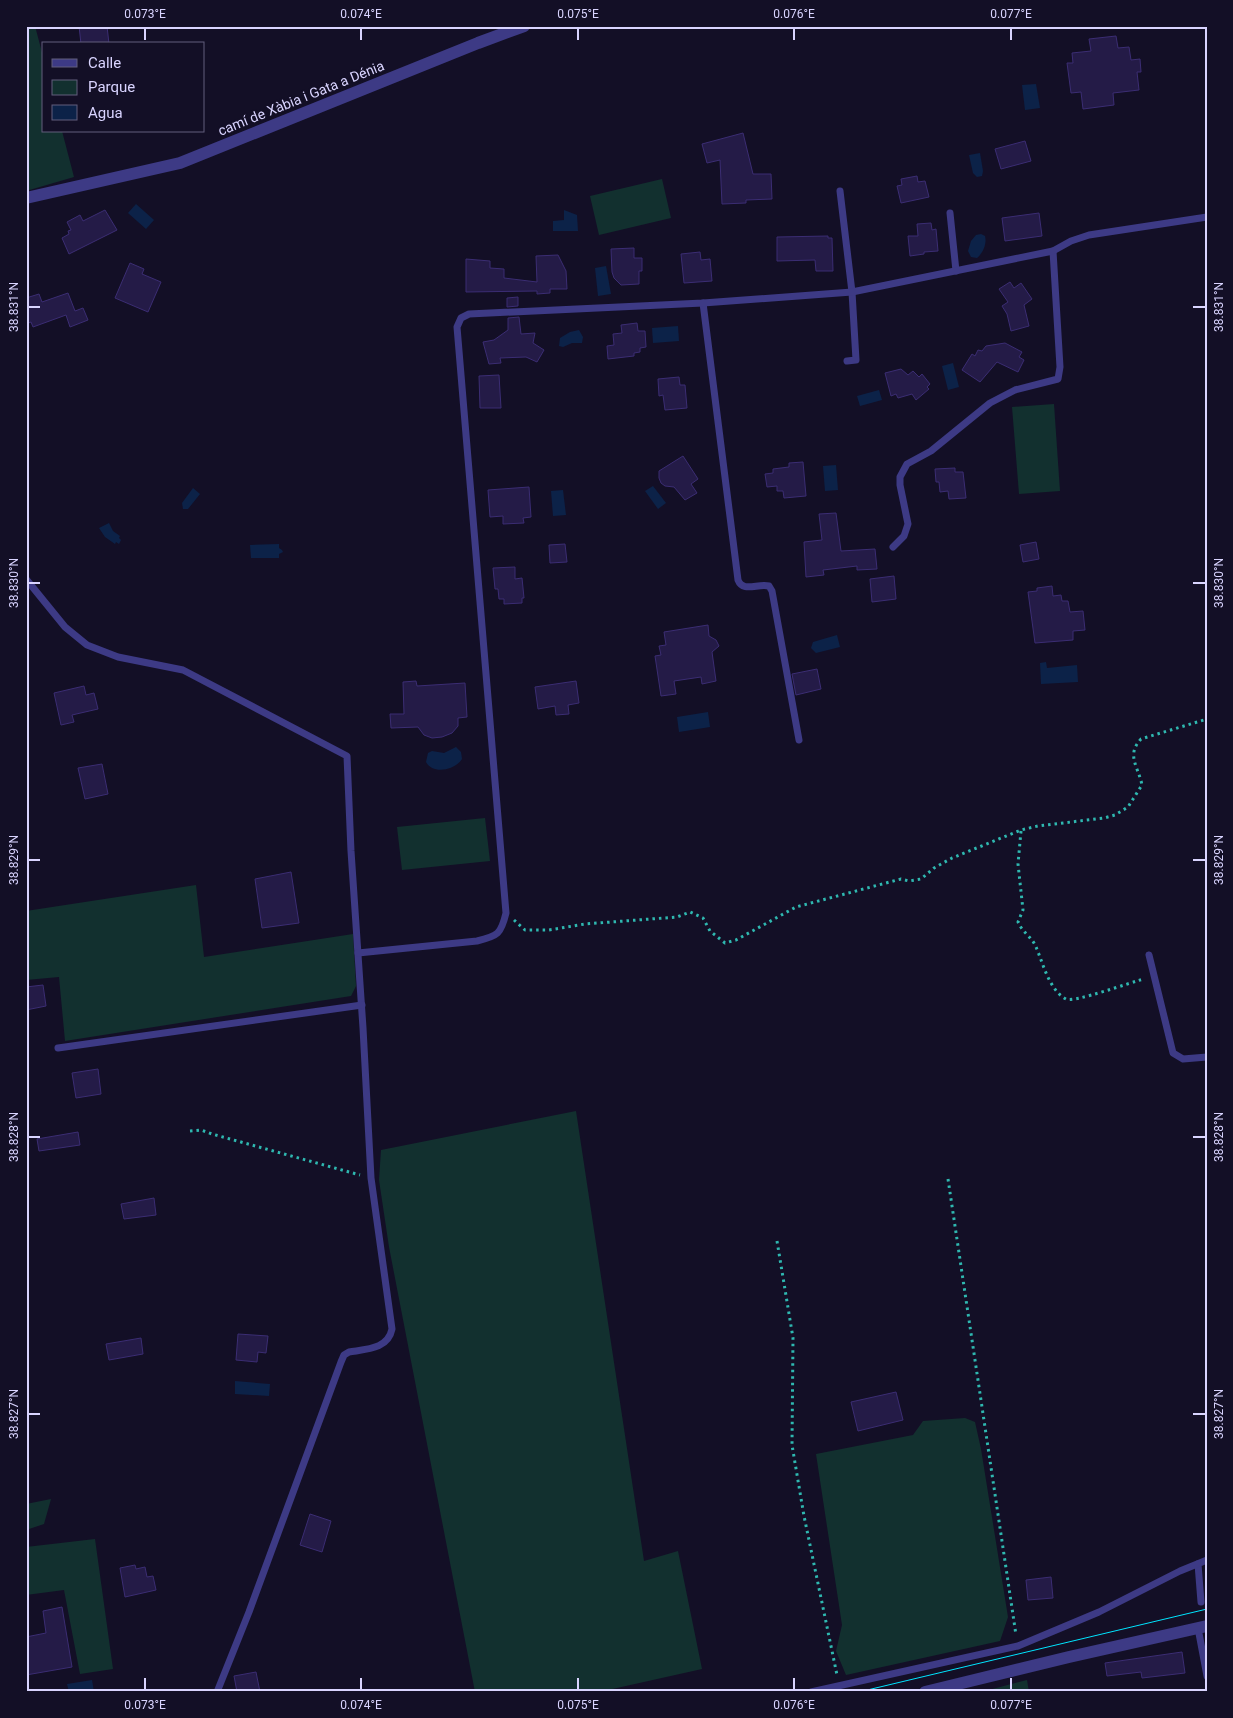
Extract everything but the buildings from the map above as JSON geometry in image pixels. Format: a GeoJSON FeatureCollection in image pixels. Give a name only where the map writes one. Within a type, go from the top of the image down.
{"type":"FeatureCollection","features":[{"type":"Feature","properties":{"kind":"street","name":"camí de Xàbia i Gata a Dénia"},"geometry":{"type":"LineString","coordinates":[[26,198],[153,170],[186,160],[524,26]]}},
{"type":"Feature","properties":{"kind":"street"},"geometry":{"type":"LineString","coordinates":[[925,1692],[1203,1627]]}},
{"type":"Feature","properties":{"kind":"lane"},"geometry":{"type":"LineString","coordinates":[[840,191],[852,292],[856,360],[847,361]]}},
{"type":"Feature","properties":{"kind":"lane"},"geometry":{"type":"LineString","coordinates":[[950,214],[956,271]]}},
{"type":"Feature","properties":{"kind":"lane"},"geometry":{"type":"LineString","coordinates":[[358,953],[477,941],[494,937],[501,930],[506,914],[457,327],[461,318],[469,314],[703,303],[852,292],[1053,251],[1090,234],[1207,217]]}},
{"type":"Feature","properties":{"kind":"lane"},"geometry":{"type":"LineString","coordinates":[[893,547],[904,536],[908,524],[900,485],[900,477],[907,464],[931,451],[990,403],[1014,390],[1058,379],[1060,367],[1053,251]]}},
{"type":"Feature","properties":{"kind":"lane"},"geometry":{"type":"LineString","coordinates":[[703,303],[738,580],[743,588],[764,585],[769,586],[772,592],[799,740]]}},
{"type":"Feature","properties":{"kind":"lane"},"geometry":{"type":"LineString","coordinates":[[26,579],[65,627],[87,645],[118,657],[183,670],[347,756],[371,1178],[392,1329],[390,1338],[384,1344],[349,1352],[344,1355],[340,1362],[249,1612],[217,1692]]}},
{"type":"Feature","properties":{"kind":"lane"},"geometry":{"type":"LineString","coordinates":[[1149,955],[1173,1053],[1183,1059],[1207,1057]]}},
{"type":"Feature","properties":{"kind":"lane"},"geometry":{"type":"LineString","coordinates":[[58,1048],[362,1005]]}},
{"type":"Feature","properties":{"kind":"lane"},"geometry":{"type":"LineString","coordinates":[[811,1692],[1018,1646],[1098,1612],[1180,1571],[1207,1560]]}},
{"type":"Feature","properties":{"kind":"lane"},"geometry":{"type":"LineString","coordinates":[[1198,1564],[1201,1602]]}},
{"type":"Feature","properties":{"kind":"lane"},"geometry":{"type":"LineString","coordinates":[[1203,1627],[1207,1676]]}},
{"type":"Feature","properties":{"kind":"path"},"geometry":{"type":"LineString","coordinates":[[506,914],[525,930],[549,930],[585,924],[677,917],[690,912],[703,918],[710,931],[725,943],[736,940],[796,907],[901,879],[921,879],[934,868],[952,858],[1022,830],[1115,815],[1128,807],[1142,785],[1133,756],[1134,746],[1141,739],[1207,719]]}},
{"type":"Feature","properties":{"kind":"path"},"geometry":{"type":"LineString","coordinates":[[1022,830],[1018,864],[1023,910],[1018,922],[1020,928],[1035,945],[1054,987],[1065,998],[1070,1000],[1085,998],[1094,993],[1154,976]]}},
{"type":"Feature","properties":{"kind":"path"},"geometry":{"type":"LineString","coordinates":[[190,1130],[202,1130],[371,1178]]}},
{"type":"Feature","properties":{"kind":"path"},"geometry":{"type":"LineString","coordinates":[[948,1179],[1018,1646]]}},
{"type":"Feature","properties":{"kind":"path"},"geometry":{"type":"LineString","coordinates":[[777,1241],[793,1338],[792,1444],[804,1516],[839,1685]]}},
{"type":"Feature","properties":{"kind":"green space"},"geometry":{"type":"Polygon","coordinates":[[[26,26],[35,26],[42,52],[42,132],[62,132],[74,177],[26,191],[26,26]]]}},
{"type":"Feature","properties":{"kind":"green space"},"geometry":{"type":"Polygon","coordinates":[[[662,179],[671,218],[599,235],[590,196],[662,179]]]}},
{"type":"Feature","properties":{"kind":"green space"},"geometry":{"type":"Polygon","coordinates":[[[1054,404],[1060,491],[1019,494],[1012,407],[1054,404]]]}},
{"type":"Feature","properties":{"kind":"green space"},"geometry":{"type":"Polygon","coordinates":[[[485,818],[490,861],[402,870],[397,827],[485,818]]]}},
{"type":"Feature","properties":{"kind":"green space"},"geometry":{"type":"Polygon","coordinates":[[[196,885],[204,957],[353,934],[356,986],[351,996],[65,1041],[59,977],[26,980],[26,911],[196,885]]]}},
{"type":"Feature","properties":{"kind":"green space"},"geometry":{"type":"Polygon","coordinates":[[[576,1111],[644,1561],[678,1551],[702,1669],[599,1692],[475,1692],[389,1247],[379,1180],[381,1150],[576,1111]]]}},
{"type":"Feature","properties":{"kind":"green space"},"geometry":{"type":"Polygon","coordinates":[[[965,1418],[975,1422],[981,1449],[1008,1617],[1000,1641],[846,1675],[836,1651],[842,1625],[816,1454],[913,1435],[923,1421],[965,1418]]]}},
{"type":"Feature","properties":{"kind":"green space"},"geometry":{"type":"Polygon","coordinates":[[[51,1499],[44,1524],[26,1530],[26,1504],[51,1499]]]}},
{"type":"Feature","properties":{"kind":"green space"},"geometry":{"type":"Polygon","coordinates":[[[95,1539],[113,1669],[80,1674],[64,1590],[26,1595],[26,1547],[95,1539]]]}},
{"type":"Feature","properties":{"kind":"green space"},"geometry":{"type":"Polygon","coordinates":[[[1027,1680],[1029,1692],[981,1692],[1027,1680]]]}},
{"type":"Feature","properties":{"kind":"water"},"geometry":{"type":"Polygon","coordinates":[[[1036,84],[1040,108],[1025,110],[1022,85],[1036,84]]]}},
{"type":"Feature","properties":{"kind":"water"},"geometry":{"type":"Polygon","coordinates":[[[980,153],[983,171],[982,176],[977,177],[973,173],[969,155],[980,153]]]}},
{"type":"Feature","properties":{"kind":"water"},"geometry":{"type":"Polygon","coordinates":[[[136,204],[154,220],[146,229],[128,213],[136,204]]]}},
{"type":"Feature","properties":{"kind":"water"},"geometry":{"type":"Polygon","coordinates":[[[564,210],[577,215],[578,231],[553,231],[553,221],[564,220],[564,210]]]}},
{"type":"Feature","properties":{"kind":"water"},"geometry":{"type":"Polygon","coordinates":[[[981,234],[985,236],[984,248],[977,258],[971,257],[968,251],[971,241],[976,235],[981,234]]]}},
{"type":"Feature","properties":{"kind":"water"},"geometry":{"type":"Polygon","coordinates":[[[606,266],[611,294],[598,296],[595,268],[606,266]]]}},
{"type":"Feature","properties":{"kind":"water"},"geometry":{"type":"Polygon","coordinates":[[[678,326],[679,341],[653,343],[652,328],[678,326]]]}},
{"type":"Feature","properties":{"kind":"water"},"geometry":{"type":"Polygon","coordinates":[[[579,330],[583,337],[582,343],[572,343],[563,347],[559,346],[560,338],[570,332],[579,330]]]}},
{"type":"Feature","properties":{"kind":"water"},"geometry":{"type":"Polygon","coordinates":[[[953,363],[959,387],[948,390],[942,366],[953,363]]]}},
{"type":"Feature","properties":{"kind":"water"},"geometry":{"type":"Polygon","coordinates":[[[879,390],[882,400],[860,406],[857,396],[879,390]]]}},
{"type":"Feature","properties":{"kind":"water"},"geometry":{"type":"Polygon","coordinates":[[[836,465],[838,490],[825,491],[823,466],[836,465]]]}},
{"type":"Feature","properties":{"kind":"water"},"geometry":{"type":"Polygon","coordinates":[[[653,486],[666,503],[658,509],[645,491],[653,486]]]}},
{"type":"Feature","properties":{"kind":"water"},"geometry":{"type":"Polygon","coordinates":[[[193,488],[200,494],[188,509],[183,509],[182,503],[193,488]]]}},
{"type":"Feature","properties":{"kind":"water"},"geometry":{"type":"Polygon","coordinates":[[[563,490],[566,515],[553,516],[551,491],[563,490]]]}},
{"type":"Feature","properties":{"kind":"water"},"geometry":{"type":"Polygon","coordinates":[[[109,523],[113,531],[120,536],[119,544],[116,542],[115,544],[105,537],[99,528],[109,523]]]}},
{"type":"Feature","properties":{"kind":"water"},"geometry":{"type":"Polygon","coordinates":[[[279,544],[279,548],[283,552],[279,554],[279,558],[251,558],[250,545],[279,544]]]}},
{"type":"Feature","properties":{"kind":"water"},"geometry":{"type":"Polygon","coordinates":[[[837,635],[840,647],[816,653],[811,648],[813,642],[837,635]]]}},
{"type":"Feature","properties":{"kind":"water"},"geometry":{"type":"Polygon","coordinates":[[[1046,662],[1047,668],[1077,665],[1078,682],[1041,684],[1040,663],[1046,662]]]}},
{"type":"Feature","properties":{"kind":"water"},"geometry":{"type":"Polygon","coordinates":[[[708,712],[710,727],[679,732],[677,717],[708,712]]]}},
{"type":"Feature","properties":{"kind":"water"},"geometry":{"type":"Polygon","coordinates":[[[456,747],[461,752],[462,759],[454,766],[439,770],[429,766],[426,762],[428,753],[432,751],[444,753],[456,747]]]}},
{"type":"Feature","properties":{"kind":"water"},"geometry":{"type":"Polygon","coordinates":[[[235,1381],[270,1384],[269,1396],[235,1394],[235,1381]]]}},
{"type":"Feature","properties":{"kind":"water"},"geometry":{"type":"Polygon","coordinates":[[[92,1680],[94,1692],[69,1692],[67,1684],[92,1680]]]}},
{"type":"Feature","properties":{"kind":"tram line"},"geometry":{"type":"LineString","coordinates":[[859,1692],[1207,1609]]}}]}
